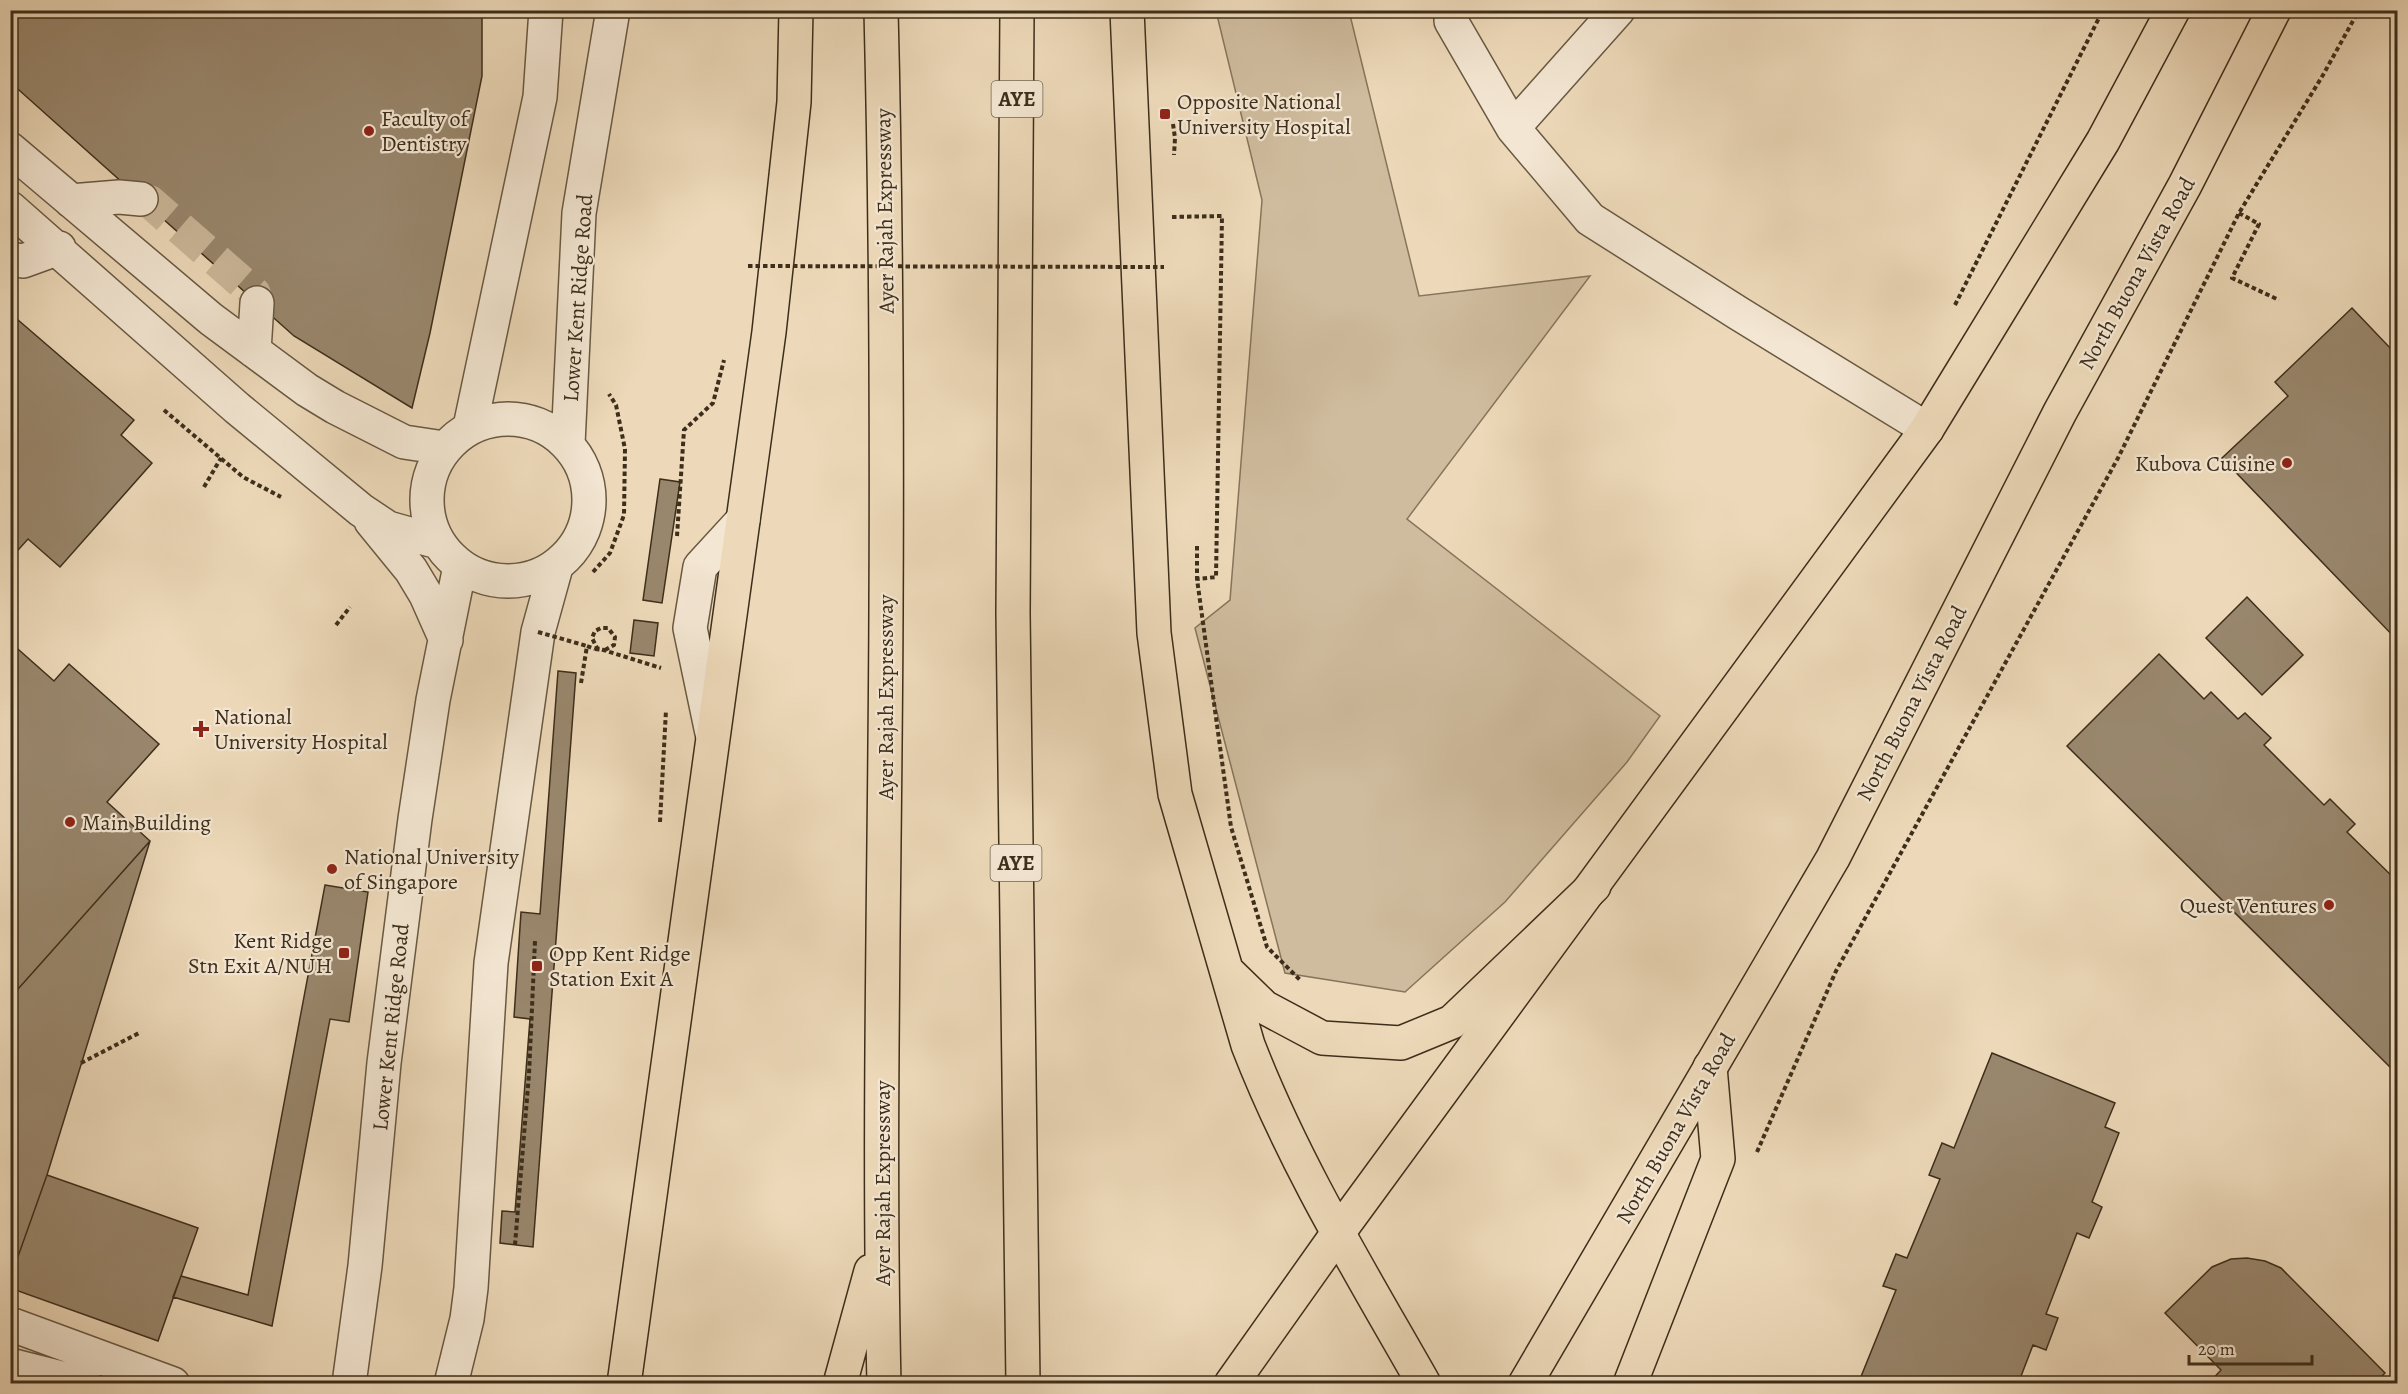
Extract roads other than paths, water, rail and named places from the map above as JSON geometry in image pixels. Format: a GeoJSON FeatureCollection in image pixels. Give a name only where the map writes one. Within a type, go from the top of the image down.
{"type":"FeatureCollection","features":[{"type":"Feature","properties":{"kind":"main road"},"geometry":{"type":"LineString","coordinates":[[624,1383],[769,332],[794,102],[796,10]]}},
{"type":"Feature","properties":{"kind":"main road","name":"Ayer Rajah Expressway"},"geometry":{"type":"LineString","coordinates":[[881,10],[885,180],[886,585],[881,1237],[884,1383]]}},
{"type":"Feature","properties":{"kind":"main road","name":"AYE"},"geometry":{"type":"LineString","coordinates":[[1017,10],[1013,613],[1023,1383]]}},
{"type":"Feature","properties":{"kind":"main road"},"geometry":{"type":"LineString","coordinates":[[1127,10],[1154,633],[1175,794],[1248,1046],[1261,1078],[1338,1233],[1424,1383]]}},
{"type":"Feature","properties":{"kind":"main road"},"geometry":{"type":"LineString","coordinates":[[1231,1383],[1338,1233],[1927,429],[2103,141],[2173,10]]}},
{"type":"Feature","properties":{"kind":"main road","name":"North Buona Vista Road"},"geometry":{"type":"LineString","coordinates":[[1525,1383],[1833,858],[2060,412],[2185,185],[2274,10]]}},
{"type":"Feature","properties":{"kind":"main road"},"geometry":{"type":"LineString","coordinates":[[1227,972],[1264,1007],[1322,1038],[1401,1043],[1452,1022],[1594,886]]}},
{"type":"Feature","properties":{"kind":"main road"},"geometry":{"type":"LineString","coordinates":[[1630,1383],[1719,1159],[1710,1067]]}},
{"type":"Feature","properties":{"kind":"main road"},"geometry":{"type":"LineString","coordinates":[[840,1383],[881,1237]]}},
{"type":"Feature","properties":{"kind":"street"},"geometry":{"type":"LineString","coordinates":[[470,427],[540,97],[546,10]]}},
{"type":"Feature","properties":{"kind":"street","name":"Lower Kent Ridge Road"},"geometry":{"type":"LineString","coordinates":[[568,444],[579,213],[613,10]]}},
{"type":"Feature","properties":{"kind":"street"},"geometry":{"type":"LineString","coordinates":[[1452,10],[1451,21],[1513,128],[1590,219],[1738,314],[1927,429]]}},
{"type":"Feature","properties":{"kind":"street"},"geometry":{"type":"LineString","coordinates":[[1513,128],[1618,10]]}},
{"type":"Feature","properties":{"kind":"street"},"geometry":{"type":"LineString","coordinates":[[10,149],[212,319],[307,390],[404,442],[444,447]]}},
{"type":"Feature","properties":{"kind":"street"},"geometry":{"type":"LineString","coordinates":[[71,201],[118,197],[141,199]]}},
{"type":"Feature","properties":{"kind":"street"},"geometry":{"type":"LineString","coordinates":[[10,208],[263,430],[361,510],[388,528],[438,542]]}},
{"type":"Feature","properties":{"kind":"street"},"geometry":{"type":"LineString","coordinates":[[10,259],[23,261],[58,248]]}},
{"type":"Feature","properties":{"kind":"street"},"geometry":{"type":"LineString","coordinates":[[254,351],[257,303]]}},
{"type":"Feature","properties":{"kind":"street"},"geometry":{"type":"LineString","coordinates":[[178,356],[212,319]]}},
{"type":"Feature","properties":{"kind":"street","name":"Lower Kent Ridge Road"},"geometry":{"type":"LineString","coordinates":[[504,417],[539,423],[568,444],[584,468],[590,495],[587,522],[575,547],[555,567],[533,578],[508,581],[483,577],[460,566],[438,542],[427,510],[429,477],[444,447],[470,427],[504,417]]}},
{"type":"Feature","properties":{"kind":"street"},"geometry":{"type":"LineString","coordinates":[[361,510],[411,570],[426,595],[446,640]]}},
{"type":"Feature","properties":{"kind":"street","name":"Lower Kent Ridge Road"},"geometry":{"type":"LineString","coordinates":[[349,1383],[365,1266],[384,1062],[415,819],[434,700],[460,566]]}},
{"type":"Feature","properties":{"kind":"street","name":"Lower Kent Ridge Road"},"geometry":{"type":"LineString","coordinates":[[451,1383],[467,1319],[471,1288],[491,963],[549,636],[555,567]]}},
{"type":"Feature","properties":{"kind":"street"},"geometry":{"type":"LineString","coordinates":[[10,1324],[93,1375]]}},
{"type":"Feature","properties":{"kind":"street"},"geometry":{"type":"LineString","coordinates":[[10,1365],[173,1383]]}},
{"type":"Feature","properties":{"kind":"tunnel"},"geometry":{"type":"LineString","coordinates":[[141,199],[150,202],[254,293],[257,303]]}},
{"type":"Feature","properties":{"kind":"place","name":"Opposite National University Hospital"},"geometry":{"type":"Point","coordinates":[1165,114]}},
{"type":"Feature","properties":{"kind":"place","name":"Faculty of Dentistry"},"geometry":{"type":"Point","coordinates":[369,131]}},
{"type":"Feature","properties":{"kind":"place","name":"Kubova Cuisine"},"geometry":{"type":"Point","coordinates":[2287,463]}},
{"type":"Feature","properties":{"kind":"place","name":"National University Hospital"},"geometry":{"type":"Point","coordinates":[201,729]}},
{"type":"Feature","properties":{"kind":"place","name":"Main Building"},"geometry":{"type":"Point","coordinates":[70,822]}},
{"type":"Feature","properties":{"kind":"place","name":"National University of Singapore"},"geometry":{"type":"Point","coordinates":[332,869]}},
{"type":"Feature","properties":{"kind":"place","name":"Quest Ventures"},"geometry":{"type":"Point","coordinates":[2329,905]}},
{"type":"Feature","properties":{"kind":"place","name":"Kent Ridge Stn Exit A/NUH"},"geometry":{"type":"Point","coordinates":[344,953]}},
{"type":"Feature","properties":{"kind":"place","name":"Opp Kent Ridge Station Exit A"},"geometry":{"type":"Point","coordinates":[537,966]}}]}
